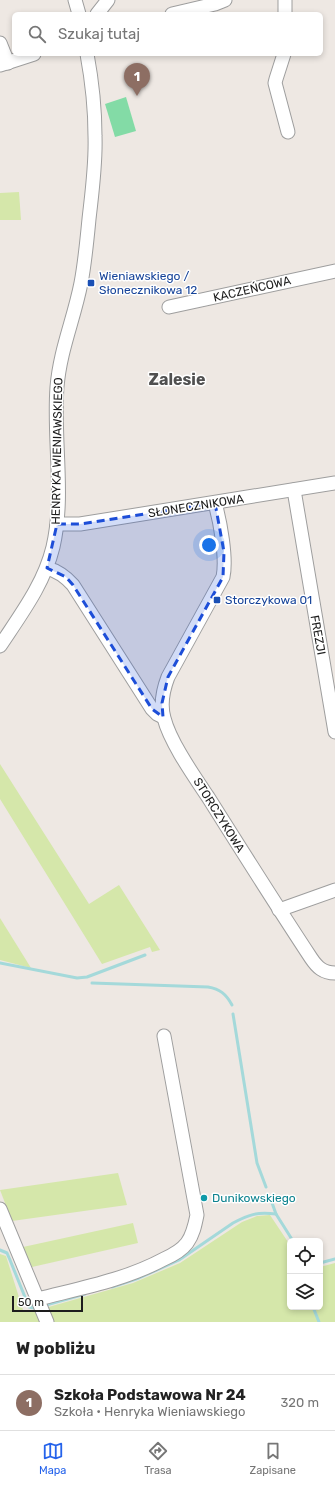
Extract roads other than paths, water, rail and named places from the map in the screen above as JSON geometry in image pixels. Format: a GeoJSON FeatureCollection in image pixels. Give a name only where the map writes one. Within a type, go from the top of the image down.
{"type":"FeatureCollection","features":[{"type":"Feature","properties":{"kind":"street"},"geometry":{"type":"LineString","coordinates":[[75,0],[78,12]]}},
{"type":"Feature","properties":{"kind":"street"},"geometry":{"type":"LineString","coordinates":[[99,12],[108,0]]}},
{"type":"Feature","properties":{"kind":"street"},"geometry":{"type":"LineString","coordinates":[[181,12],[209,6],[225,0]]}},
{"type":"Feature","properties":{"kind":"street"},"geometry":{"type":"LineString","coordinates":[[285,0],[285,12]]}},
{"type":"Feature","properties":{"kind":"street"},"geometry":{"type":"LineString","coordinates":[[0,43],[4,64],[28,56]]}},
{"type":"Feature","properties":{"kind":"street","name":"HENRYKA WIENIAWSKIEGO"},"geometry":{"type":"LineString","coordinates":[[0,646],[29,602],[47,568],[57,524],[57,387],[61,357],[77,303],[81,282],[95,157],[95,122],[87,56]]}},
{"type":"Feature","properties":{"kind":"street"},"geometry":{"type":"LineString","coordinates":[[283,56],[275,83],[288,132]]}},
{"type":"Feature","properties":{"kind":"street","name":"KACZEŃCOWA"},"geometry":{"type":"LineString","coordinates":[[169,308],[335,271]]}},
{"type":"Feature","properties":{"kind":"street","name":"SŁONECZNIKOWA"},"geometry":{"type":"LineString","coordinates":[[57,524],[77,525],[335,483]]}},
{"type":"Feature","properties":{"kind":"street","name":"FREZJI"},"geometry":{"type":"LineString","coordinates":[[294,490],[333,711],[335,732]]}},
{"type":"Feature","properties":{"kind":"street","name":"STORCZYKOWA"},"geometry":{"type":"LineString","coordinates":[[215,503],[225,569],[223,577],[167,679],[163,693],[163,717],[168,732],[188,766],[316,966],[329,973],[335,973]]}},
{"type":"Feature","properties":{"kind":"street","name":"STORCZYKOWA"},"geometry":{"type":"LineString","coordinates":[[47,568],[66,577],[73,585],[152,709],[163,717]]}},
{"type":"Feature","properties":{"kind":"street"},"geometry":{"type":"LineString","coordinates":[[279,910],[335,890]]}},
{"type":"Feature","properties":{"kind":"street"},"geometry":{"type":"LineString","coordinates":[[38,1299],[120,1278],[138,1271],[178,1252],[191,1237],[196,1225],[197,1215],[164,1036]]}},
{"type":"Feature","properties":{"kind":"street"},"geometry":{"type":"LineString","coordinates":[[0,1209],[47,1322]]}},
{"type":"Feature","properties":{"kind":"waterway"},"geometry":{"type":"LineString","coordinates":[[0,963],[77,978],[87,977],[145,955]]}},
{"type":"Feature","properties":{"kind":"waterway"},"geometry":{"type":"LineString","coordinates":[[92,983],[208,987],[216,989],[222,993],[232,1005]]}},
{"type":"Feature","properties":{"kind":"waterway"},"geometry":{"type":"LineString","coordinates":[[233,1014],[257,1163],[266,1187]]}},
{"type":"Feature","properties":{"kind":"waterway"},"geometry":{"type":"LineString","coordinates":[[271,1200],[276,1214],[291,1238]]}},
{"type":"Feature","properties":{"kind":"waterway"},"geometry":{"type":"LineString","coordinates":[[112,1287],[139,1278],[179,1260],[233,1223],[244,1218],[254,1214],[276,1214]]}},
{"type":"Feature","properties":{"kind":"waterway"},"geometry":{"type":"LineString","coordinates":[[0,1250],[7,1253],[29,1307],[34,1308]]}},
{"type":"Feature","properties":{"kind":"waterway"},"geometry":{"type":"LineString","coordinates":[[323,1262],[335,1259]]}},
{"type":"Feature","properties":{"kind":"waterway"},"geometry":{"type":"LineString","coordinates":[[46,1305],[85,1294]]}},
{"type":"Feature","properties":{"kind":"waterway"},"geometry":{"type":"LineString","coordinates":[[314,1310],[319,1322]]}},
{"type":"Feature","properties":{"kind":"place","name":"Szkoła Podstawowa Nr 24"},"geometry":{"type":"Point","coordinates":[137,96]}},
{"type":"Feature","properties":{"kind":"place","name":"Wieniawskiego / Słonecznikowa 12"},"geometry":{"type":"Point","coordinates":[91,283]}},
{"type":"Feature","properties":{"kind":"place","name":"Storczykowa 01"},"geometry":{"type":"Point","coordinates":[217,600]}},
{"type":"Feature","properties":{"kind":"place","name":"Dunikowskiego"},"geometry":{"type":"Point","coordinates":[204,1198]}},
{"type":"Feature","properties":{"kind":"district","name":"Zalesie"},"geometry":{"type":"Point","coordinates":[177,379]}}]}
